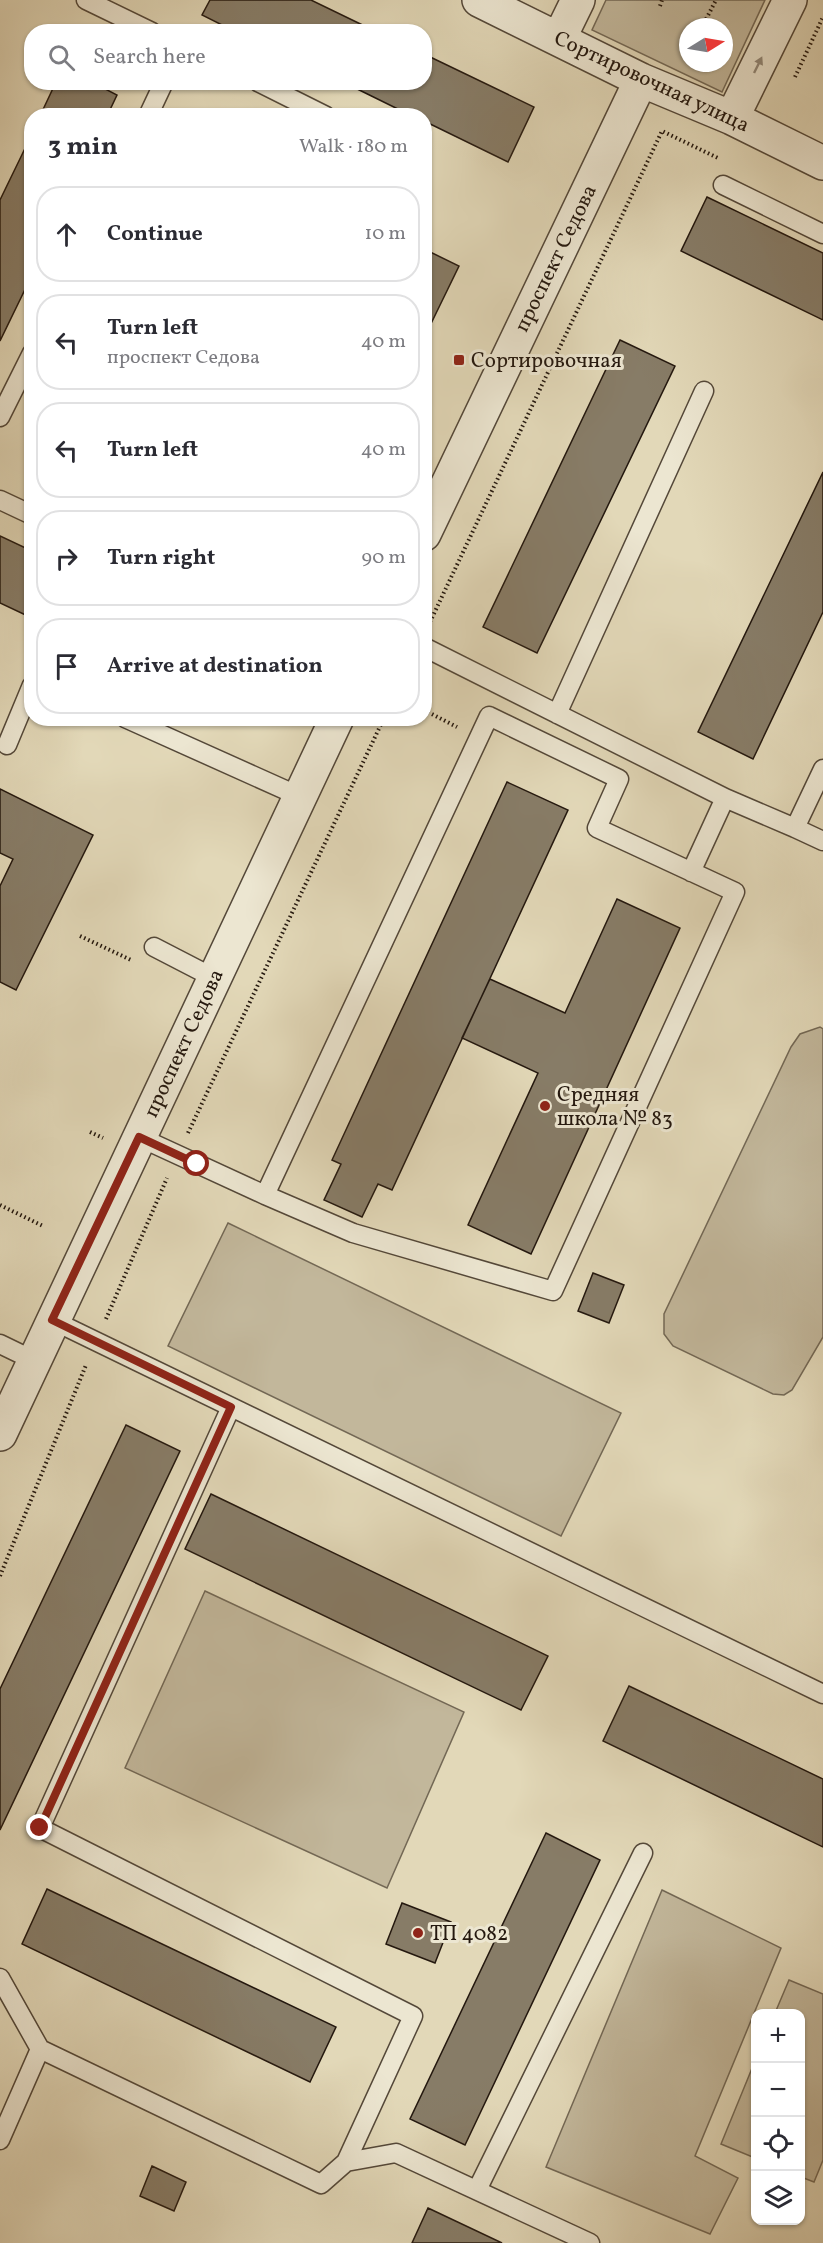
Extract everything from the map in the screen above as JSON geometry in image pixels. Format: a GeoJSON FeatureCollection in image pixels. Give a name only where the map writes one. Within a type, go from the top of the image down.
{"type":"FeatureCollection","features":[{"type":"Feature","properties":{"kind":"street","name":"Сортировочная улица"},"geometry":{"type":"LineString","coordinates":[[479,0],[641,80],[732,118],[823,163]]}},
{"type":"Feature","properties":{"kind":"street"},"geometry":{"type":"LineString","coordinates":[[560,39],[578,0]]}},
{"type":"Feature","properties":{"kind":"street"},"geometry":{"type":"LineString","coordinates":[[732,118],[790,0]]}},
{"type":"Feature","properties":{"kind":"street","name":"проспект Седова"},"geometry":{"type":"LineString","coordinates":[[432,517],[641,80]]}},
{"type":"Feature","properties":{"kind":"street","name":"проспект Седова"},"geometry":{"type":"LineString","coordinates":[[0,1434],[333,726]]}},
{"type":"Feature","properties":{"kind":"lane"},"geometry":{"type":"LineString","coordinates":[[86,0],[136,24]]}},
{"type":"Feature","properties":{"kind":"lane"},"geometry":{"type":"LineString","coordinates":[[152,108],[160,90]]}},
{"type":"Feature","properties":{"kind":"lane"},"geometry":{"type":"LineString","coordinates":[[274,90],[310,108]]}},
{"type":"Feature","properties":{"kind":"lane"},"geometry":{"type":"LineString","coordinates":[[723,185],[823,234]]}},
{"type":"Feature","properties":{"kind":"lane"},"geometry":{"type":"LineString","coordinates":[[0,417],[24,369]]}},
{"type":"Feature","properties":{"kind":"lane"},"geometry":{"type":"LineString","coordinates":[[557,714],[704,391]]}},
{"type":"Feature","properties":{"kind":"lane"},"geometry":{"type":"LineString","coordinates":[[0,500],[24,511]]}},
{"type":"Feature","properties":{"kind":"lane"},"geometry":{"type":"LineString","coordinates":[[432,651],[725,798],[823,841]]}},
{"type":"Feature","properties":{"kind":"lane"},"geometry":{"type":"LineString","coordinates":[[7,745],[24,705]]}},
{"type":"Feature","properties":{"kind":"lane"},"geometry":{"type":"LineString","coordinates":[[139,1137],[265,1195],[353,1233],[553,1291],[735,892],[597,828],[619,779],[489,716],[265,1195]]}},
{"type":"Feature","properties":{"kind":"lane"},"geometry":{"type":"LineString","coordinates":[[143,726],[301,797]]}},
{"type":"Feature","properties":{"kind":"lane"},"geometry":{"type":"LineString","coordinates":[[795,828],[823,769]]}},
{"type":"Feature","properties":{"kind":"lane"},"geometry":{"type":"LineString","coordinates":[[691,872],[725,798]]}},
{"type":"Feature","properties":{"kind":"lane"},"geometry":{"type":"LineString","coordinates":[[154,947],[214,978]]}},
{"type":"Feature","properties":{"kind":"lane"},"geometry":{"type":"LineString","coordinates":[[52,1320],[823,1694]]}},
{"type":"Feature","properties":{"kind":"lane"},"geometry":{"type":"LineString","coordinates":[[0,1344],[33,1360]]}},
{"type":"Feature","properties":{"kind":"lane"},"geometry":{"type":"LineString","coordinates":[[0,1978],[40,2049],[321,2184],[346,2162],[413,2016],[40,1828],[231,1407]]}},
{"type":"Feature","properties":{"kind":"lane"},"geometry":{"type":"LineString","coordinates":[[477,2190],[643,1852]]}},
{"type":"Feature","properties":{"kind":"lane"},"geometry":{"type":"LineString","coordinates":[[0,2140],[40,2049]]}},
{"type":"Feature","properties":{"kind":"lane"},"geometry":{"type":"LineString","coordinates":[[346,2162],[396,2153],[590,2243]]}},
{"type":"Feature","properties":{"kind":"path"},"geometry":{"type":"LineString","coordinates":[[660,6],[662,0]]}},
{"type":"Feature","properties":{"kind":"path"},"geometry":{"type":"LineString","coordinates":[[707,18],[716,0]]}},
{"type":"Feature","properties":{"kind":"path"},"geometry":{"type":"LineString","coordinates":[[795,77],[823,18]]}},
{"type":"Feature","properties":{"kind":"path"},"geometry":{"type":"LineString","coordinates":[[432,619],[662,131],[727,162]]}},
{"type":"Feature","properties":{"kind":"path"},"geometry":{"type":"LineString","coordinates":[[80,936],[134,962]]}},
{"type":"Feature","properties":{"kind":"path"},"geometry":{"type":"LineString","coordinates":[[0,1205],[43,1226]]}},
{"type":"Feature","properties":{"kind":"shaded area"},"geometry":{"type":"Polygon","coordinates":[[[606,0],[765,0],[733,68],[733,18],[679,18],[679,71],[592,30],[606,0]]]}},
{"type":"Feature","properties":{"kind":"shaded area"},"geometry":{"type":"Polygon","coordinates":[[[680,72],[731,72],[722,92],[680,72]]]}},
{"type":"Feature","properties":{"kind":"shaded area"},"geometry":{"type":"Polygon","coordinates":[[[820,1027],[823,1029],[823,1337],[792,1390],[784,1395],[773,1394],[673,1346],[664,1334],[664,1314],[791,1047],[800,1034],[820,1027]]]}},
{"type":"Feature","properties":{"kind":"shaded area"},"geometry":{"type":"Polygon","coordinates":[[[228,1223],[621,1413],[561,1536],[168,1346],[228,1223]]]}},
{"type":"Feature","properties":{"kind":"shaded area"},"geometry":{"type":"Polygon","coordinates":[[[205,1591],[464,1712],[387,1888],[125,1768],[205,1591]]]}},
{"type":"Feature","properties":{"kind":"shaded area"},"geometry":{"type":"Polygon","coordinates":[[[662,1890],[781,1948],[756,2009],[751,2009],[751,2021],[695,2156],[738,2178],[710,2234],[546,2167],[662,1890]]]}},
{"type":"Feature","properties":{"kind":"shaded area"},"geometry":{"type":"Polygon","coordinates":[[[789,1980],[823,1994],[823,2160],[814,2182],[805,2179],[805,2009],[777,2009],[789,1980]]]}},
{"type":"Feature","properties":{"kind":"shaded area"},"geometry":{"type":"Polygon","coordinates":[[[751,2071],[751,2156],[721,2144],[751,2071]]]}},
{"type":"Feature","properties":{"kind":"building"},"geometry":{"type":"Polygon","coordinates":[[[210,0],[311,0],[360,24],[220,24],[202,15],[210,0]]]}},
{"type":"Feature","properties":{"kind":"building"},"geometry":{"type":"Polygon","coordinates":[[[432,58],[534,107],[508,162],[432,125],[432,108],[396,108],[359,90],[432,90],[432,58]]]}},
{"type":"Feature","properties":{"kind":"building"},"geometry":{"type":"Polygon","coordinates":[[[52,90],[107,90],[117,95],[111,108],[44,108],[52,90]]]}},
{"type":"Feature","properties":{"kind":"building"},"geometry":{"type":"Polygon","coordinates":[[[24,150],[24,292],[0,341],[0,200],[24,150]]]}},
{"type":"Feature","properties":{"kind":"building"},"geometry":{"type":"Polygon","coordinates":[[[707,197],[823,253],[823,320],[681,251],[707,197]]]}},
{"type":"Feature","properties":{"kind":"building"},"geometry":{"type":"Polygon","coordinates":[[[432,253],[459,266],[432,322],[432,253]]]}},
{"type":"Feature","properties":{"kind":"building"},"geometry":{"type":"Polygon","coordinates":[[[620,340],[675,366],[537,653],[483,627],[620,340]]]}},
{"type":"Feature","properties":{"kind":"building"},"geometry":{"type":"Polygon","coordinates":[[[823,472],[823,612],[753,759],[698,732],[823,472]]]}},
{"type":"Feature","properties":{"kind":"building"},"geometry":{"type":"Polygon","coordinates":[[[0,536],[24,547],[24,614],[0,603],[0,536]]]}},
{"type":"Feature","properties":{"kind":"building"},"geometry":{"type":"Polygon","coordinates":[[[507,782],[568,810],[392,1190],[378,1184],[362,1217],[324,1200],[341,1164],[332,1160],[507,782]]]}},
{"type":"Feature","properties":{"kind":"building"},"geometry":{"type":"Polygon","coordinates":[[[0,789],[93,835],[16,990],[0,982],[0,886],[13,859],[0,853],[0,789]]]}},
{"type":"Feature","properties":{"kind":"building"},"geometry":{"type":"Polygon","coordinates":[[[617,899],[680,928],[531,1254],[468,1225],[538,1073],[462,1038],[490,979],[565,1013],[617,899]]]}},
{"type":"Feature","properties":{"kind":"building"},"geometry":{"type":"Polygon","coordinates":[[[593,1273],[624,1285],[609,1323],[578,1311],[593,1273]]]}},
{"type":"Feature","properties":{"kind":"building"},"geometry":{"type":"Polygon","coordinates":[[[126,1425],[180,1451],[0,1830],[0,1689],[126,1425]]]}},
{"type":"Feature","properties":{"kind":"building"},"geometry":{"type":"Polygon","coordinates":[[[211,1494],[548,1656],[521,1710],[185,1549],[211,1494]]]}},
{"type":"Feature","properties":{"kind":"building"},"geometry":{"type":"Polygon","coordinates":[[[629,1686],[823,1779],[823,1847],[603,1741],[629,1686]]]}},
{"type":"Feature","properties":{"kind":"building"},"geometry":{"type":"Polygon","coordinates":[[[546,1833],[600,1860],[465,2145],[410,2119],[546,1833]]]}},
{"type":"Feature","properties":{"kind":"building"},"geometry":{"type":"Polygon","coordinates":[[[47,1889],[336,2027],[310,2082],[22,1944],[47,1889]]]}},
{"type":"Feature","properties":{"kind":"building","name":"ТП 4082"},"geometry":{"type":"Polygon","coordinates":[[[402,1903],[451,1922],[435,1963],[386,1944],[402,1903]]]}},
{"type":"Feature","properties":{"kind":"building"},"geometry":{"type":"Polygon","coordinates":[[[152,2166],[186,2182],[174,2211],[140,2196],[152,2166]]]}},
{"type":"Feature","properties":{"kind":"building"},"geometry":{"type":"Polygon","coordinates":[[[428,2208],[502,2243],[412,2243],[428,2208]]]}},
{"type":"Feature","properties":{"kind":"place","name":"Сортировочная"},"geometry":{"type":"Point","coordinates":[459,360]}},
{"type":"Feature","properties":{"kind":"place","name":"Средняя школа № 83"},"geometry":{"type":"Point","coordinates":[545,1106]}},
{"type":"Feature","properties":{"kind":"place","name":"ТП 4082"},"geometry":{"type":"Point","coordinates":[418,1933]}},
{"type":"Feature","properties":{"kind":"route"},"geometry":{"type":"LineString","coordinates":[[40,1828],[231,1407],[52,1320],[139,1137],[197,1164]]}}]}
